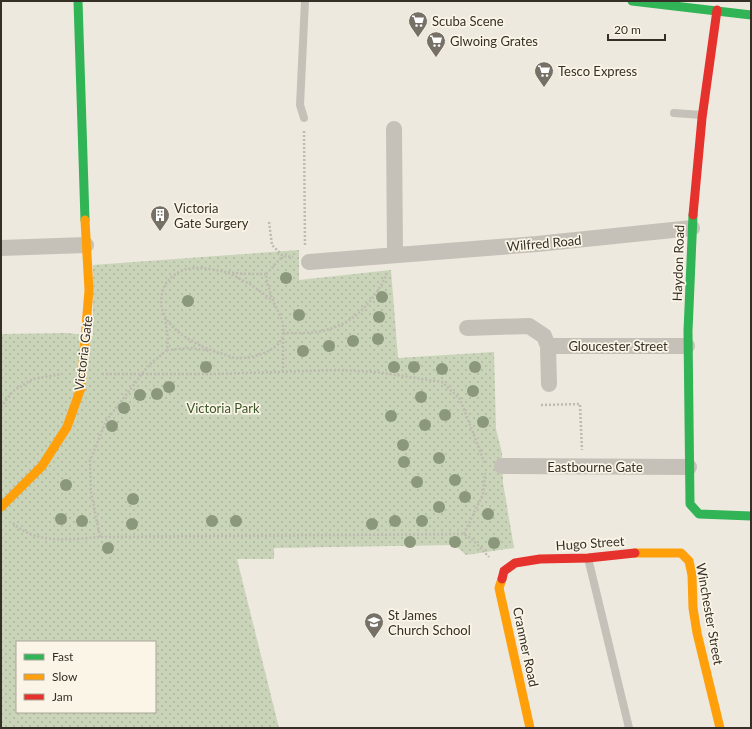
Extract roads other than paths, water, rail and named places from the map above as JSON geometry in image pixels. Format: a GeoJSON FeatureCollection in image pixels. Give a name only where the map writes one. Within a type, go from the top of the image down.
{"type":"FeatureCollection","features":[{"type":"Feature","properties":{"kind":"street","name":"Victoria Gate"},"geometry":{"type":"LineString","coordinates":[[1,507],[42,466],[67,427],[81,388],[89,290],[83,190],[78,1]]}},
{"type":"Feature","properties":{"kind":"street"},"geometry":{"type":"LineString","coordinates":[[632,1],[751,15]]}},
{"type":"Feature","properties":{"kind":"street","name":"Haydon Road"},"geometry":{"type":"LineString","coordinates":[[717,10],[703,115],[692,228],[687,346],[690,504],[692,509],[699,514],[751,516]]}},
{"type":"Feature","properties":{"kind":"street"},"geometry":{"type":"LineString","coordinates":[[394,129],[395,254]]}},
{"type":"Feature","properties":{"kind":"street","name":"Wilfred Road"},"geometry":{"type":"LineString","coordinates":[[307,260],[537,244],[692,228]]}},
{"type":"Feature","properties":{"kind":"street"},"geometry":{"type":"LineString","coordinates":[[1,248],[86,245]]}},
{"type":"Feature","properties":{"kind":"street"},"geometry":{"type":"LineString","coordinates":[[467,328],[529,326],[544,336],[548,346],[549,384]]}},
{"type":"Feature","properties":{"kind":"street","name":"Gloucester Street"},"geometry":{"type":"LineString","coordinates":[[548,346],[687,346]]}},
{"type":"Feature","properties":{"kind":"street","name":"Eastbourne Gate"},"geometry":{"type":"LineString","coordinates":[[502,466],[689,467]]}},
{"type":"Feature","properties":{"kind":"street","name":"Hugo Street"},"geometry":{"type":"LineString","coordinates":[[504,571],[515,563],[540,559],[588,558],[639,553],[681,553]]}},
{"type":"Feature","properties":{"kind":"street","name":"Winchester Street"},"geometry":{"type":"LineString","coordinates":[[681,553],[689,561],[692,575],[693,608],[697,633],[720,728]]}},
{"type":"Feature","properties":{"kind":"street","name":"Cranmer Road"},"geometry":{"type":"LineString","coordinates":[[504,571],[499,588],[530,728]]}},
{"type":"Feature","properties":{"kind":"lane"},"geometry":{"type":"LineString","coordinates":[[304,118],[300,105],[305,1]]}},
{"type":"Feature","properties":{"kind":"lane"},"geometry":{"type":"LineString","coordinates":[[674,112],[703,115]]}},
{"type":"Feature","properties":{"kind":"lane"},"geometry":{"type":"LineString","coordinates":[[588,558],[628,728]]}},
{"type":"Feature","properties":{"kind":"place","name":"Scuba Scene"},"geometry":{"type":"Point","coordinates":[418,38]}},
{"type":"Feature","properties":{"kind":"place","name":"Glwoing Grates"},"geometry":{"type":"Point","coordinates":[436,58]}},
{"type":"Feature","properties":{"kind":"place","name":"Tesco Express"},"geometry":{"type":"Point","coordinates":[544,88]}},
{"type":"Feature","properties":{"kind":"place","name":"Victoria Gate Surgery"},"geometry":{"type":"Point","coordinates":[160,232]}},
{"type":"Feature","properties":{"kind":"place","name":"St James Church School"},"geometry":{"type":"Point","coordinates":[374,639]}},
{"type":"Feature","properties":{"kind":"park label","name":"Victoria Park"},"geometry":{"type":"Point","coordinates":[223,408]}}]}
